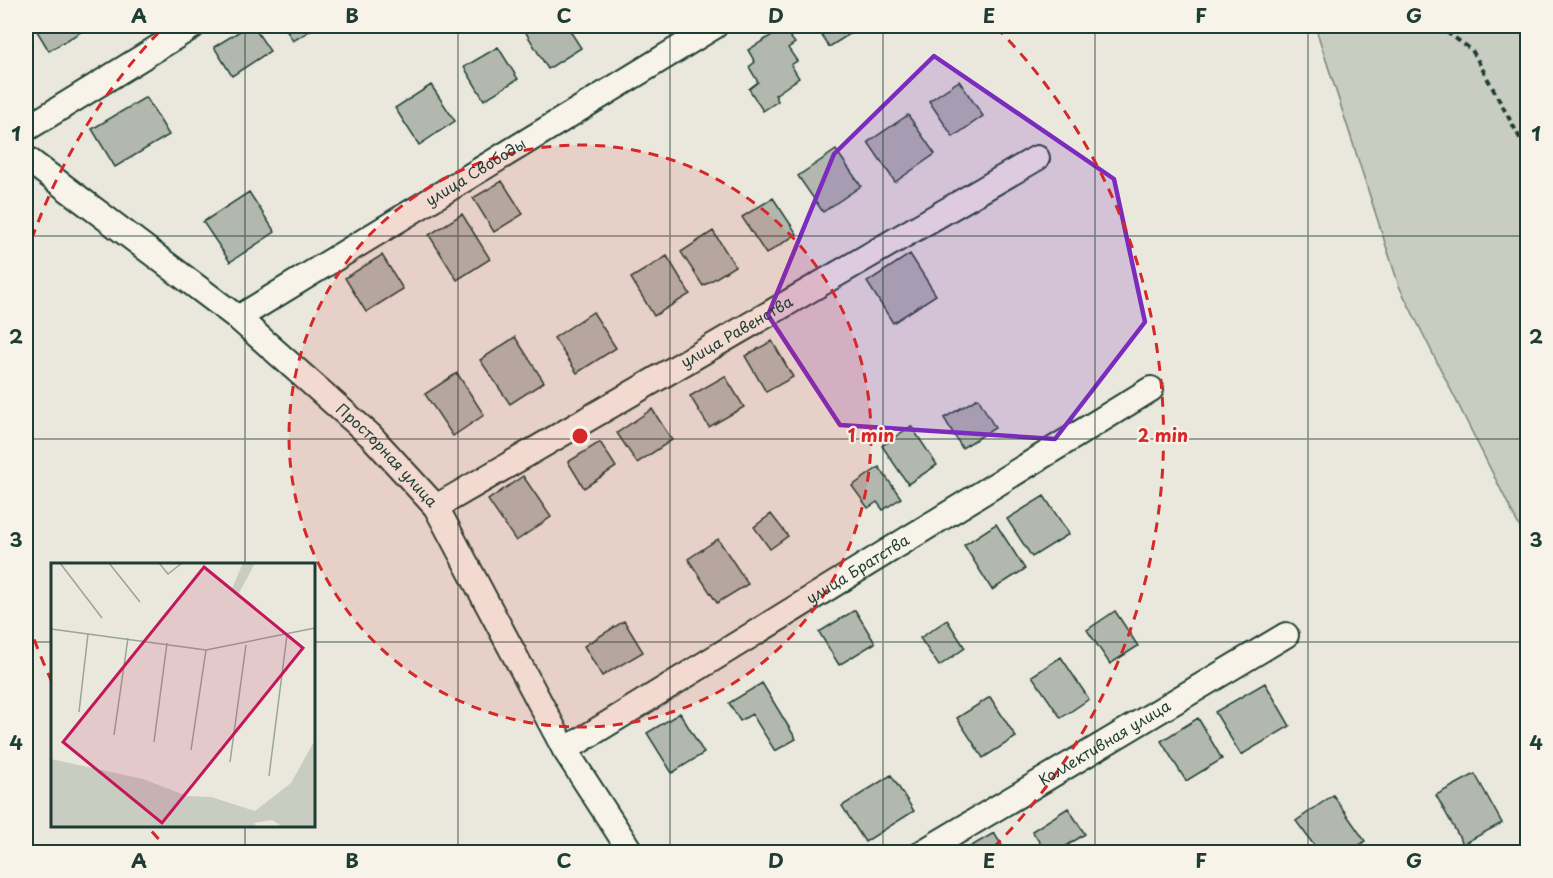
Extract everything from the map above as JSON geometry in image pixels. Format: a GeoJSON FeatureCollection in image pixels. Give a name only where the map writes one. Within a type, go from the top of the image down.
{"type":"FeatureCollection","features":[{"type":"Feature","properties":{"kind":"street"},"geometry":{"type":"LineString","coordinates":[[26,129],[193,26]]}},
{"type":"Feature","properties":{"kind":"street","name":"улица Свободы"},"geometry":{"type":"LineString","coordinates":[[238,318],[715,26]]}},
{"type":"Feature","properties":{"kind":"street","name":"Просторная улица"},"geometry":{"type":"LineString","coordinates":[[26,158],[238,318],[371,436],[436,507],[565,750],[631,852]]}},
{"type":"Feature","properties":{"kind":"street","name":"улица Равенства"},"geometry":{"type":"LineString","coordinates":[[436,507],[1037,158]]}},
{"type":"Feature","properties":{"kind":"street","name":"улица Братства"},"geometry":{"type":"LineString","coordinates":[[565,750],[1151,389]]}},
{"type":"Feature","properties":{"kind":"street","name":"Коллективная улица"},"geometry":{"type":"LineString","coordinates":[[923,852],[1286,635]]}},
{"type":"Feature","properties":{"kind":"path"},"geometry":{"type":"LineString","coordinates":[[1438,26],[1472,50],[1527,153]]}},
{"type":"Feature","properties":{"kind":"highlighted area"},"geometry":{"type":"Polygon","coordinates":[[[934,56],[1114,179],[1145,322],[1055,439],[840,425],[768,315],[834,154],[934,56]]]}},
{"type":"Feature","properties":{"kind":"shaded area"},"geometry":{"type":"Polygon","coordinates":[[[1315,26],[1527,26],[1527,542],[1399,286],[1315,26]]]}},
{"type":"Feature","properties":{"kind":"building"},"geometry":{"type":"Polygon","coordinates":[[[34,26],[81,26],[84,30],[49,51],[34,26]]]}},
{"type":"Feature","properties":{"kind":"building"},"geometry":{"type":"Polygon","coordinates":[[[248,26],[253,26],[270,51],[232,76],[214,47],[248,26]]]}},
{"type":"Feature","properties":{"kind":"building"},"geometry":{"type":"Polygon","coordinates":[[[284,26],[318,26],[293,41],[284,26]]]}},
{"type":"Feature","properties":{"kind":"building"},"geometry":{"type":"Polygon","coordinates":[[[537,26],[567,26],[581,48],[548,69],[526,33],[537,26]]]}},
{"type":"Feature","properties":{"kind":"building"},"geometry":{"type":"Polygon","coordinates":[[[816,26],[860,26],[861,27],[829,47],[816,26]]]}},
{"type":"Feature","properties":{"kind":"building"},"geometry":{"type":"Polygon","coordinates":[[[783,28],[795,43],[788,48],[797,61],[791,65],[799,78],[775,95],[778,101],[763,111],[749,89],[758,82],[749,67],[755,62],[748,50],[783,28]]]}},
{"type":"Feature","properties":{"kind":"building"},"geometry":{"type":"Polygon","coordinates":[[[498,47],[518,79],[484,100],[464,67],[498,47]]]}},
{"type":"Feature","properties":{"kind":"building"},"geometry":{"type":"Polygon","coordinates":[[[959,81],[983,116],[953,137],[929,101],[959,81]]]}},
{"type":"Feature","properties":{"kind":"building"},"geometry":{"type":"Polygon","coordinates":[[[431,85],[455,121],[419,145],[395,108],[431,85]]]}},
{"type":"Feature","properties":{"kind":"building"},"geometry":{"type":"Polygon","coordinates":[[[146,97],[169,135],[115,167],[92,129],[146,97]]]}},
{"type":"Feature","properties":{"kind":"building"},"geometry":{"type":"Polygon","coordinates":[[[908,115],[935,154],[895,182],[868,142],[908,115]]]}},
{"type":"Feature","properties":{"kind":"building"},"geometry":{"type":"Polygon","coordinates":[[[836,150],[861,186],[823,212],[798,176],[836,150]]]}},
{"type":"Feature","properties":{"kind":"building"},"geometry":{"type":"Polygon","coordinates":[[[502,181],[523,214],[494,232],[473,198],[502,181]]]}},
{"type":"Feature","properties":{"kind":"building"},"geometry":{"type":"Polygon","coordinates":[[[249,192],[275,232],[230,262],[203,222],[249,192]]]}},
{"type":"Feature","properties":{"kind":"building"},"geometry":{"type":"Polygon","coordinates":[[[773,198],[797,234],[766,254],[742,217],[773,198]]]}},
{"type":"Feature","properties":{"kind":"building"},"geometry":{"type":"Polygon","coordinates":[[[462,214],[490,259],[457,280],[429,235],[462,214]]]}},
{"type":"Feature","properties":{"kind":"building"},"geometry":{"type":"Polygon","coordinates":[[[713,231],[735,266],[703,286],[681,252],[713,231]]]}},
{"type":"Feature","properties":{"kind":"building"},"geometry":{"type":"Polygon","coordinates":[[[910,254],[936,295],[893,323],[867,282],[910,254]]]}},
{"type":"Feature","properties":{"kind":"building"},"geometry":{"type":"Polygon","coordinates":[[[382,255],[403,289],[366,312],[345,278],[382,255]]]}},
{"type":"Feature","properties":{"kind":"building"},"geometry":{"type":"Polygon","coordinates":[[[667,256],[690,294],[654,316],[631,278],[667,256]]]}},
{"type":"Feature","properties":{"kind":"building"},"geometry":{"type":"Polygon","coordinates":[[[593,312],[616,348],[577,373],[554,338],[593,312]]]}},
{"type":"Feature","properties":{"kind":"building"},"geometry":{"type":"Polygon","coordinates":[[[515,337],[544,382],[510,404],[480,360],[515,337]]]}},
{"type":"Feature","properties":{"kind":"building"},"geometry":{"type":"Polygon","coordinates":[[[772,341],[793,377],[766,392],[745,356],[772,341]]]}},
{"type":"Feature","properties":{"kind":"building"},"geometry":{"type":"Polygon","coordinates":[[[457,373],[484,415],[453,436],[425,394],[457,373]]]}},
{"type":"Feature","properties":{"kind":"building"},"geometry":{"type":"Polygon","coordinates":[[[725,376],[744,407],[709,427],[690,396],[725,376]]]}},
{"type":"Feature","properties":{"kind":"building"},"geometry":{"type":"Polygon","coordinates":[[[978,398],[995,428],[962,448],[944,418],[978,398]]]}},
{"type":"Feature","properties":{"kind":"building"},"geometry":{"type":"Polygon","coordinates":[[[652,409],[672,440],[637,463],[617,433],[652,409]]]}},
{"type":"Feature","properties":{"kind":"building"},"geometry":{"type":"Polygon","coordinates":[[[911,426],[937,465],[908,484],[882,446],[911,426]]]}},
{"type":"Feature","properties":{"kind":"building"},"geometry":{"type":"Polygon","coordinates":[[[600,442],[616,467],[584,488],[568,462],[600,442]]]}},
{"type":"Feature","properties":{"kind":"building"},"geometry":{"type":"Polygon","coordinates":[[[879,467],[901,498],[883,510],[877,502],[868,508],[852,486],[879,467]]]}},
{"type":"Feature","properties":{"kind":"building"},"geometry":{"type":"Polygon","coordinates":[[[523,476],[551,517],[516,541],[488,500],[523,476]]]}},
{"type":"Feature","properties":{"kind":"building"},"geometry":{"type":"Polygon","coordinates":[[[1044,496],[1069,534],[1032,557],[1007,519],[1044,496]]]}},
{"type":"Feature","properties":{"kind":"building"},"geometry":{"type":"Polygon","coordinates":[[[771,514],[788,536],[770,549],[754,527],[771,514]]]}},
{"type":"Feature","properties":{"kind":"building"},"geometry":{"type":"Polygon","coordinates":[[[996,524],[1025,569],[992,590],[964,545],[996,524]]]}},
{"type":"Feature","properties":{"kind":"building"},"geometry":{"type":"Polygon","coordinates":[[[718,539],[748,584],[717,603],[688,559],[718,539]]]}},
{"type":"Feature","properties":{"kind":"building"},"geometry":{"type":"Polygon","coordinates":[[[855,610],[875,643],[839,665],[819,632],[855,610]]]}},
{"type":"Feature","properties":{"kind":"building"},"geometry":{"type":"Polygon","coordinates":[[[1115,611],[1138,646],[1110,664],[1087,630],[1115,611]]]}},
{"type":"Feature","properties":{"kind":"building"},"geometry":{"type":"Polygon","coordinates":[[[947,620],[965,648],[939,666],[920,638],[947,620]]]}},
{"type":"Feature","properties":{"kind":"building"},"geometry":{"type":"Polygon","coordinates":[[[624,621],[643,652],[602,676],[584,646],[624,621]]]}},
{"type":"Feature","properties":{"kind":"building"},"geometry":{"type":"Polygon","coordinates":[[[1061,657],[1089,699],[1061,718],[1032,676],[1061,657]]]}},
{"type":"Feature","properties":{"kind":"building"},"geometry":{"type":"Polygon","coordinates":[[[762,683],[796,739],[775,751],[752,714],[740,721],[729,703],[762,683]]]}},
{"type":"Feature","properties":{"kind":"building"},"geometry":{"type":"Polygon","coordinates":[[[1265,683],[1290,726],[1241,755],[1215,712],[1265,683]]]}},
{"type":"Feature","properties":{"kind":"building"},"geometry":{"type":"Polygon","coordinates":[[[990,697],[1016,737],[983,758],[957,718],[990,697]]]}},
{"type":"Feature","properties":{"kind":"building"},"geometry":{"type":"Polygon","coordinates":[[[680,713],[704,753],[672,773],[647,733],[680,713]]]}},
{"type":"Feature","properties":{"kind":"building"},"geometry":{"type":"Polygon","coordinates":[[[1198,718],[1222,759],[1186,781],[1161,741],[1198,718]]]}},
{"type":"Feature","properties":{"kind":"building"},"geometry":{"type":"Polygon","coordinates":[[[1475,774],[1502,823],[1463,844],[1436,795],[1475,774]]]}},
{"type":"Feature","properties":{"kind":"building"},"geometry":{"type":"Polygon","coordinates":[[[891,775],[914,811],[865,842],[842,806],[891,775]]]}},
{"type":"Feature","properties":{"kind":"building"},"geometry":{"type":"Polygon","coordinates":[[[1333,795],[1365,841],[1349,852],[1319,852],[1296,821],[1333,795]]]}},
{"type":"Feature","properties":{"kind":"building"},"geometry":{"type":"Polygon","coordinates":[[[1068,808],[1085,834],[1057,852],[1046,852],[1032,831],[1068,808]]]}},
{"type":"Feature","properties":{"kind":"building"},"geometry":{"type":"Polygon","coordinates":[[[994,833],[1006,852],[961,852],[994,833]]]}}]}
